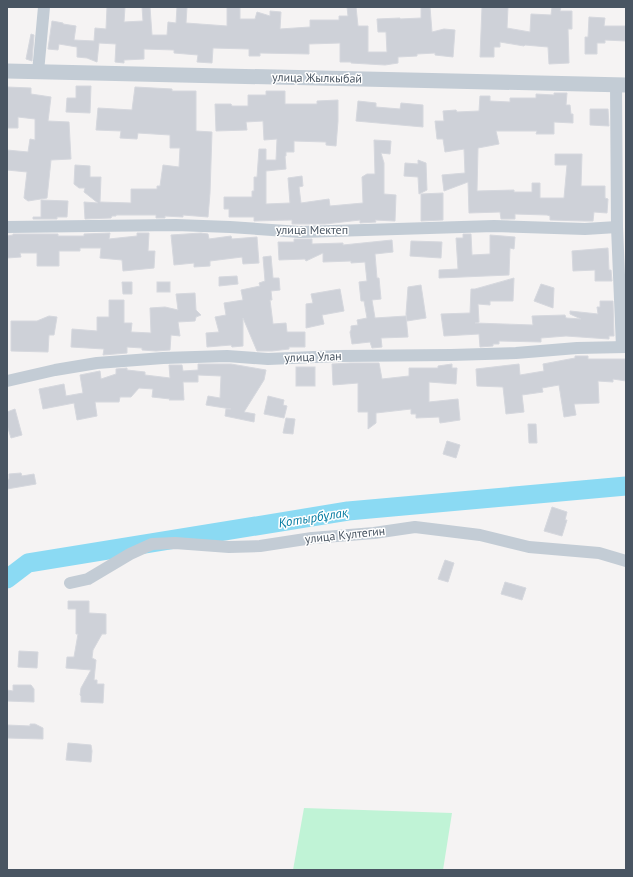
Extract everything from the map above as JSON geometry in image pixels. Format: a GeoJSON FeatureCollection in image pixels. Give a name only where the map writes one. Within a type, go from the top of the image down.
{"type":"FeatureCollection","features":[{"type":"Feature","properties":{"kind":"street"},"geometry":{"type":"LineString","coordinates":[[38,72],[44,7]]}},
{"type":"Feature","properties":{"kind":"street","name":"улица Жылкыбай"},"geometry":{"type":"LineString","coordinates":[[7,71],[621,85]]}},
{"type":"Feature","properties":{"kind":"street","name":"улица Улан"},"geometry":{"type":"LineString","coordinates":[[7,381],[55,370],[97,363],[163,358],[227,356],[268,359],[338,356],[452,355],[624,347],[618,227],[621,85]]}},
{"type":"Feature","properties":{"kind":"street","name":"улица Мектеп"},"geometry":{"type":"LineString","coordinates":[[7,227],[176,225],[300,232],[494,226],[585,229],[618,227]]}},
{"type":"Feature","properties":{"kind":"street","name":"улица Култегин"},"geometry":{"type":"LineString","coordinates":[[70,583],[88,579],[130,554],[152,544],[175,543],[229,547],[260,546],[312,538],[374,533],[414,527],[480,535],[529,547],[599,553],[626,561]]}},
{"type":"Feature","properties":{"kind":"green space"},"geometry":{"type":"Polygon","coordinates":[[[304,808],[452,813],[443,870],[293,870],[304,808]]]}},
{"type":"Feature","properties":{"kind":"building"},"geometry":{"type":"Polygon","coordinates":[[[107,7],[125,7],[124,22],[143,21],[142,7],[150,7],[152,35],[167,35],[168,22],[176,23],[177,7],[187,7],[186,23],[227,26],[227,7],[240,7],[240,19],[255,19],[257,12],[270,16],[270,11],[281,12],[280,29],[310,27],[310,20],[339,20],[339,16],[348,16],[347,7],[356,7],[358,26],[368,26],[368,52],[387,52],[386,32],[378,32],[377,19],[421,18],[421,7],[430,7],[432,32],[444,29],[455,30],[453,57],[435,55],[435,53],[417,54],[417,56],[398,57],[398,63],[385,65],[340,62],[340,43],[309,44],[309,54],[260,53],[260,56],[249,56],[249,49],[213,48],[212,63],[197,62],[198,55],[174,53],[174,50],[144,49],[144,59],[124,60],[124,63],[115,62],[116,44],[99,43],[97,62],[87,58],[77,57],[77,47],[59,44],[58,50],[48,49],[52,21],[76,26],[74,40],[94,41],[95,28],[106,29],[107,7]]]}},
{"type":"Feature","properties":{"kind":"building"},"geometry":{"type":"Polygon","coordinates":[[[482,7],[508,7],[507,28],[530,32],[531,14],[551,15],[552,7],[561,7],[560,11],[572,11],[572,29],[568,29],[569,63],[549,64],[548,47],[524,46],[500,42],[500,47],[494,47],[494,57],[480,57],[482,7]]]}},
{"type":"Feature","properties":{"kind":"building"},"geometry":{"type":"Polygon","coordinates":[[[589,17],[605,18],[604,26],[626,26],[626,41],[605,40],[605,43],[597,43],[597,54],[585,54],[585,37],[588,37],[589,17]]]}},
{"type":"Feature","properties":{"kind":"building"},"geometry":{"type":"Polygon","coordinates":[[[31,34],[34,35],[32,61],[26,59],[31,34]]]}},
{"type":"Feature","properties":{"kind":"building"},"geometry":{"type":"Polygon","coordinates":[[[76,86],[91,86],[90,113],[66,112],[67,98],[76,98],[76,86]]]}},
{"type":"Feature","properties":{"kind":"building"},"geometry":{"type":"Polygon","coordinates":[[[7,87],[31,88],[31,94],[51,97],[48,121],[69,122],[71,159],[51,160],[47,198],[28,201],[24,198],[27,172],[7,170],[7,150],[28,152],[30,139],[35,140],[35,119],[18,117],[18,128],[7,128],[7,87]]]}},
{"type":"Feature","properties":{"kind":"building"},"geometry":{"type":"Polygon","coordinates":[[[135,87],[172,89],[172,91],[196,91],[196,131],[212,132],[208,217],[183,215],[183,217],[165,216],[165,218],[156,218],[156,215],[116,215],[112,216],[111,218],[85,219],[84,202],[98,203],[84,192],[85,188],[79,188],[74,184],[75,165],[90,166],[90,177],[101,177],[100,202],[131,203],[131,189],[157,189],[157,186],[160,186],[163,165],[179,167],[180,148],[170,148],[170,135],[138,133],[137,139],[120,138],[121,131],[96,130],[98,108],[132,110],[135,87]]]}},
{"type":"Feature","properties":{"kind":"building"},"geometry":{"type":"Polygon","coordinates":[[[266,91],[285,91],[285,104],[317,104],[317,101],[338,100],[338,121],[336,146],[326,145],[326,142],[294,141],[294,152],[286,152],[286,169],[266,171],[266,204],[290,203],[288,178],[302,176],[303,186],[299,187],[301,203],[329,199],[330,206],[363,203],[362,177],[367,174],[375,174],[374,140],[391,141],[390,154],[381,153],[384,163],[384,194],[396,195],[395,221],[375,220],[376,222],[360,223],[360,220],[325,224],[292,224],[292,220],[254,221],[254,217],[229,217],[229,209],[224,209],[224,197],[252,197],[252,191],[254,191],[254,177],[257,177],[259,149],[266,149],[266,160],[276,160],[277,139],[264,140],[263,121],[246,122],[247,130],[216,131],[215,104],[248,106],[248,95],[266,95],[266,91]]]}},
{"type":"Feature","properties":{"kind":"building"},"geometry":{"type":"Polygon","coordinates":[[[554,93],[567,93],[566,105],[570,105],[571,114],[573,114],[573,123],[554,122],[554,134],[536,134],[537,131],[496,131],[499,144],[478,148],[477,191],[514,190],[514,192],[532,192],[532,183],[540,183],[540,198],[564,198],[567,165],[555,165],[555,154],[582,154],[581,186],[605,186],[605,198],[608,199],[607,213],[594,212],[593,221],[550,220],[550,216],[547,215],[515,214],[515,219],[501,219],[500,212],[469,213],[468,182],[444,191],[442,175],[465,173],[464,149],[445,152],[443,139],[437,139],[435,121],[444,121],[443,111],[479,111],[480,96],[490,96],[490,101],[510,102],[510,98],[536,98],[536,94],[554,95],[554,93]]]}},
{"type":"Feature","properties":{"kind":"building"},"geometry":{"type":"Polygon","coordinates":[[[358,101],[376,103],[376,107],[400,109],[401,103],[423,105],[423,127],[356,121],[358,101]]]}},
{"type":"Feature","properties":{"kind":"building"},"geometry":{"type":"Polygon","coordinates":[[[590,109],[608,109],[609,126],[590,125],[590,109]]]}},
{"type":"Feature","properties":{"kind":"building"},"geometry":{"type":"Polygon","coordinates":[[[418,160],[426,163],[427,190],[419,194],[418,177],[404,176],[405,163],[418,164],[418,160]]]}},
{"type":"Feature","properties":{"kind":"building"},"geometry":{"type":"Polygon","coordinates":[[[443,193],[443,220],[421,221],[421,194],[443,193]]]}},
{"type":"Feature","properties":{"kind":"building"},"geometry":{"type":"Polygon","coordinates":[[[41,200],[68,201],[67,217],[57,217],[57,219],[33,219],[33,217],[41,217],[41,200]]]}},
{"type":"Feature","properties":{"kind":"building"},"geometry":{"type":"Polygon","coordinates":[[[110,233],[109,239],[137,236],[137,233],[149,233],[148,251],[155,251],[154,268],[123,271],[122,260],[100,258],[101,248],[80,248],[80,251],[59,251],[59,266],[37,266],[37,253],[20,253],[21,257],[7,258],[7,236],[13,234],[58,234],[58,236],[84,236],[84,234],[110,233]]]}},
{"type":"Feature","properties":{"kind":"building"},"geometry":{"type":"Polygon","coordinates":[[[208,234],[209,239],[231,236],[232,239],[257,237],[259,263],[243,264],[242,257],[210,261],[210,266],[194,267],[194,263],[174,265],[171,235],[208,234]]]}},
{"type":"Feature","properties":{"kind":"building"},"geometry":{"type":"Polygon","coordinates":[[[463,234],[471,234],[472,255],[490,254],[490,235],[515,237],[514,249],[510,248],[509,275],[439,278],[439,270],[458,269],[456,238],[463,238],[463,234]]]}},
{"type":"Feature","properties":{"kind":"building"},"geometry":{"type":"Polygon","coordinates":[[[294,239],[312,239],[312,244],[343,243],[343,245],[392,240],[393,252],[375,254],[381,299],[372,300],[375,318],[406,316],[408,337],[381,338],[382,347],[372,348],[370,342],[352,344],[350,332],[351,326],[358,325],[357,320],[367,318],[364,301],[361,301],[359,282],[367,281],[365,262],[323,262],[323,253],[306,261],[305,259],[279,260],[278,242],[294,242],[294,239]]]}},
{"type":"Feature","properties":{"kind":"building"},"geometry":{"type":"Polygon","coordinates":[[[411,241],[442,242],[441,258],[410,256],[411,241]]]}},
{"type":"Feature","properties":{"kind":"building"},"geometry":{"type":"Polygon","coordinates":[[[608,248],[609,270],[611,270],[612,281],[595,281],[595,270],[573,271],[572,251],[608,248]]]}},
{"type":"Feature","properties":{"kind":"building"},"geometry":{"type":"Polygon","coordinates":[[[271,256],[273,278],[279,278],[280,290],[271,291],[272,300],[270,300],[273,324],[286,323],[287,332],[305,332],[305,347],[289,347],[289,349],[257,351],[243,318],[243,346],[232,347],[231,345],[207,347],[206,333],[219,332],[215,317],[226,315],[224,303],[243,300],[241,290],[260,286],[259,283],[265,281],[263,257],[271,256]]]}},
{"type":"Feature","properties":{"kind":"building"},"geometry":{"type":"Polygon","coordinates":[[[237,276],[238,284],[219,286],[219,277],[237,276]]]}},
{"type":"Feature","properties":{"kind":"building"},"geometry":{"type":"Polygon","coordinates":[[[514,278],[513,301],[490,301],[490,305],[478,304],[479,322],[475,323],[533,325],[532,316],[565,315],[566,318],[581,319],[570,314],[570,311],[598,314],[597,307],[600,307],[600,301],[613,301],[614,336],[609,336],[609,339],[566,336],[541,338],[541,342],[499,341],[499,344],[493,344],[493,346],[480,347],[479,334],[444,336],[441,314],[470,313],[471,289],[514,278]]]}},
{"type":"Feature","properties":{"kind":"building"},"geometry":{"type":"Polygon","coordinates":[[[122,282],[132,282],[132,294],[123,294],[122,282]]]}},
{"type":"Feature","properties":{"kind":"building"},"geometry":{"type":"Polygon","coordinates":[[[157,282],[170,282],[170,292],[157,292],[157,282]]]}},
{"type":"Feature","properties":{"kind":"building"},"geometry":{"type":"Polygon","coordinates":[[[541,284],[554,288],[553,308],[534,301],[541,284]]]}},
{"type":"Feature","properties":{"kind":"building"},"geometry":{"type":"Polygon","coordinates":[[[421,285],[426,318],[407,321],[406,314],[408,287],[421,285]]]}},
{"type":"Feature","properties":{"kind":"building"},"geometry":{"type":"Polygon","coordinates":[[[340,289],[344,311],[322,315],[324,324],[306,328],[306,304],[313,303],[311,294],[340,289]]]}},
{"type":"Feature","properties":{"kind":"building"},"geometry":{"type":"Polygon","coordinates":[[[195,293],[196,310],[201,315],[196,317],[195,321],[178,322],[180,336],[171,335],[170,350],[156,351],[127,347],[127,353],[103,355],[104,349],[71,347],[72,329],[97,331],[97,317],[109,317],[109,300],[124,300],[124,323],[132,323],[131,332],[151,333],[150,308],[165,307],[178,310],[176,294],[195,293]]]}},
{"type":"Feature","properties":{"kind":"building"},"geometry":{"type":"Polygon","coordinates":[[[49,316],[57,317],[54,335],[49,335],[48,352],[11,351],[11,321],[37,321],[49,316]]]}},
{"type":"Feature","properties":{"kind":"building"},"geometry":{"type":"Polygon","coordinates":[[[575,356],[588,356],[588,359],[626,359],[626,381],[613,379],[613,382],[598,381],[599,403],[574,404],[576,415],[564,417],[559,385],[542,388],[543,392],[522,395],[524,412],[506,414],[503,387],[477,386],[476,369],[519,364],[520,375],[544,371],[543,364],[575,358],[575,356]]]}},
{"type":"Feature","properties":{"kind":"building"},"geometry":{"type":"Polygon","coordinates":[[[379,363],[382,379],[409,376],[409,368],[438,368],[438,366],[452,364],[452,368],[457,368],[456,384],[429,382],[429,402],[458,399],[460,420],[440,423],[439,417],[416,418],[416,414],[411,414],[411,409],[376,413],[376,423],[368,429],[368,412],[358,412],[358,383],[333,385],[332,364],[379,363]]]}},
{"type":"Feature","properties":{"kind":"building"},"geometry":{"type":"Polygon","coordinates":[[[198,364],[231,364],[266,370],[264,380],[244,412],[255,414],[254,422],[225,416],[226,409],[231,409],[206,405],[208,396],[220,398],[221,376],[198,375],[198,382],[183,382],[184,400],[169,400],[170,399],[152,397],[153,389],[139,388],[131,397],[120,397],[119,402],[95,402],[97,416],[77,420],[74,403],[43,409],[39,389],[64,384],[66,396],[83,393],[80,375],[100,371],[101,379],[116,374],[116,369],[127,368],[127,370],[145,372],[145,375],[170,378],[169,365],[182,365],[183,371],[198,370],[198,364]]]}},
{"type":"Feature","properties":{"kind":"building"},"geometry":{"type":"Polygon","coordinates":[[[296,367],[315,367],[315,386],[296,386],[296,367]]]}},
{"type":"Feature","properties":{"kind":"building"},"geometry":{"type":"Polygon","coordinates":[[[268,396],[284,400],[283,405],[287,406],[284,418],[264,414],[268,396]]]}},
{"type":"Feature","properties":{"kind":"building"},"geometry":{"type":"Polygon","coordinates":[[[15,409],[22,435],[11,438],[7,425],[7,412],[15,409]]]}},
{"type":"Feature","properties":{"kind":"building"},"geometry":{"type":"Polygon","coordinates":[[[286,418],[295,419],[293,434],[283,433],[286,418]]]}},
{"type":"Feature","properties":{"kind":"building"},"geometry":{"type":"Polygon","coordinates":[[[528,424],[536,424],[537,443],[529,443],[528,424]]]}},
{"type":"Feature","properties":{"kind":"building"},"geometry":{"type":"Polygon","coordinates":[[[447,441],[460,445],[456,458],[443,454],[447,441]]]}},
{"type":"Feature","properties":{"kind":"building"},"geometry":{"type":"Polygon","coordinates":[[[21,473],[22,476],[34,474],[36,484],[7,489],[9,474],[21,473]]]}},
{"type":"Feature","properties":{"kind":"building"},"geometry":{"type":"Polygon","coordinates":[[[552,507],[567,512],[565,520],[567,520],[562,536],[544,531],[552,507]]]}},
{"type":"Feature","properties":{"kind":"building"},"geometry":{"type":"Polygon","coordinates":[[[445,560],[454,563],[448,582],[438,579],[445,560]]]}},
{"type":"Feature","properties":{"kind":"building"},"geometry":{"type":"Polygon","coordinates":[[[505,582],[526,588],[522,600],[501,594],[505,582]]]}},
{"type":"Feature","properties":{"kind":"building"},"geometry":{"type":"Polygon","coordinates":[[[68,601],[89,601],[89,613],[106,614],[106,634],[102,634],[93,650],[92,658],[96,660],[94,680],[97,680],[97,684],[104,684],[103,703],[81,702],[81,688],[91,670],[66,668],[67,657],[74,657],[78,634],[76,634],[76,609],[68,609],[68,601]]]}},
{"type":"Feature","properties":{"kind":"building"},"geometry":{"type":"Polygon","coordinates":[[[19,651],[38,652],[37,668],[18,667],[19,651]]]}},
{"type":"Feature","properties":{"kind":"building"},"geometry":{"type":"Polygon","coordinates":[[[13,685],[31,685],[34,689],[34,702],[7,701],[7,690],[13,691],[13,685]]]}},
{"type":"Feature","properties":{"kind":"building"},"geometry":{"type":"Polygon","coordinates":[[[30,724],[35,724],[43,728],[43,739],[7,738],[7,725],[30,726],[30,724]]]}},
{"type":"Feature","properties":{"kind":"building"},"geometry":{"type":"Polygon","coordinates":[[[68,743],[91,745],[91,762],[66,760],[68,743]]]}},
{"type":"Feature","properties":{"kind":"waterway","name":"Қотырбұлақ"},"geometry":{"type":"LineString","coordinates":[[7,579],[28,563],[348,511],[626,486]]}}]}
